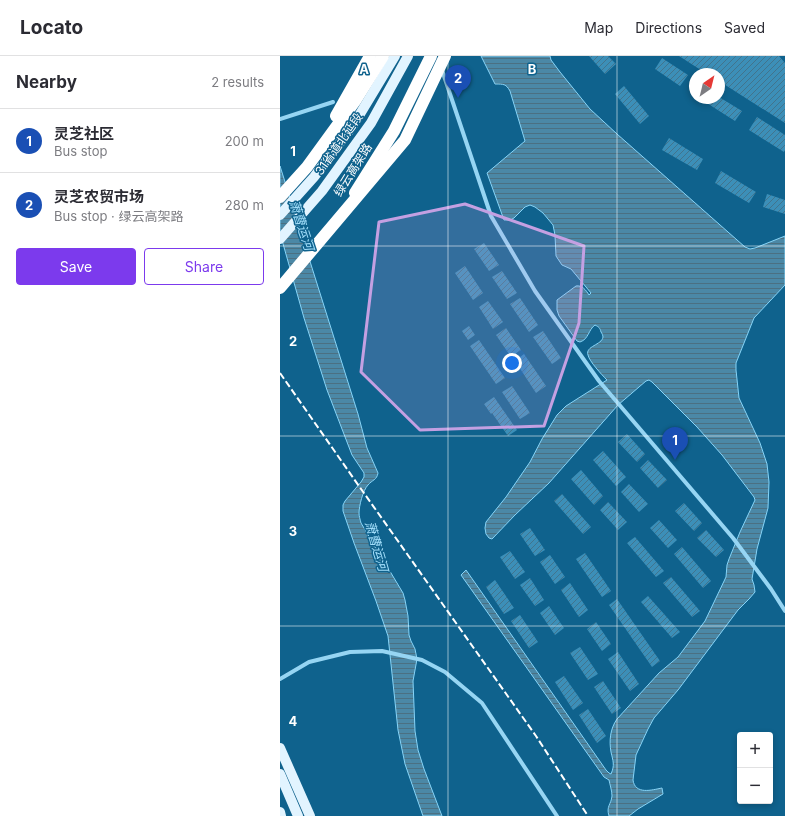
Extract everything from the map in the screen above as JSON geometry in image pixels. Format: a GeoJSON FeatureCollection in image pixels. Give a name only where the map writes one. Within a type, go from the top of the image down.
{"type":"FeatureCollection","features":[{"type":"Feature","properties":{"kind":"highway"},"geometry":{"type":"LineString","coordinates":[[307,167],[370,56]]}},
{"type":"Feature","properties":{"kind":"highway","name":"绿云高架路"},"geometry":{"type":"LineString","coordinates":[[280,288],[347,206],[394,131],[431,56]]}},
{"type":"Feature","properties":{"kind":"highway"},"geometry":{"type":"LineString","coordinates":[[280,288],[405,140],[445,56]]}},
{"type":"Feature","properties":{"kind":"highway"},"geometry":{"type":"LineString","coordinates":[[280,197],[307,167],[355,101],[390,58]]}},
{"type":"Feature","properties":{"kind":"main road","name":"31省道北延段"},"geometry":{"type":"LineString","coordinates":[[280,239],[322,192],[371,123],[408,56]]}},
{"type":"Feature","properties":{"kind":"main road"},"geometry":{"type":"LineString","coordinates":[[280,193],[310,162],[390,58]]}},
{"type":"Feature","properties":{"kind":"main road"},"geometry":{"type":"LineString","coordinates":[[280,216],[314,177],[354,124],[390,58]]}},
{"type":"Feature","properties":{"kind":"main road"},"geometry":{"type":"LineString","coordinates":[[280,748],[310,816]]}},
{"type":"Feature","properties":{"kind":"main road"},"geometry":{"type":"LineString","coordinates":[[280,774],[298,816]]}},
{"type":"Feature","properties":{"kind":"main road"},"geometry":{"type":"LineString","coordinates":[[280,812],[282,816]]}},
{"type":"Feature","properties":{"kind":"street"},"geometry":{"type":"LineString","coordinates":[[437,56],[491,216],[534,291],[599,381],[733,538],[771,589],[785,611]]}},
{"type":"Feature","properties":{"kind":"street"},"geometry":{"type":"LineString","coordinates":[[280,119],[333,102]]}},
{"type":"Feature","properties":{"kind":"street"},"geometry":{"type":"LineString","coordinates":[[280,679],[309,662],[350,652],[382,651],[422,660],[445,672],[482,703],[557,816]]}},
{"type":"Feature","properties":{"kind":"highlighted area"},"geometry":{"type":"Polygon","coordinates":[[[465,204],[584,246],[579,323],[544,426],[420,430],[361,372],[379,222],[465,204]]]}},
{"type":"Feature","properties":{"kind":"water"},"geometry":{"type":"Polygon","coordinates":[[[481,56],[550,56],[551,60],[560,72],[590,109],[745,247],[750,249],[755,248],[785,236],[785,285],[754,318],[736,363],[739,398],[760,443],[767,464],[769,482],[768,508],[757,549],[752,579],[755,592],[738,610],[678,690],[654,718],[636,755],[633,780],[634,785],[640,790],[662,788],[663,794],[629,816],[609,816],[608,808],[612,796],[609,780],[604,777],[461,575],[466,570],[606,770],[611,774],[613,763],[610,739],[611,731],[617,719],[659,673],[678,657],[705,621],[726,577],[729,559],[755,500],[722,455],[697,427],[649,380],[618,405],[549,483],[492,539],[486,534],[486,522],[506,497],[530,462],[557,415],[566,406],[607,380],[593,364],[588,355],[591,347],[602,340],[603,336],[599,328],[595,325],[587,337],[580,342],[577,341],[559,316],[557,310],[557,300],[576,286],[582,287],[589,295],[591,293],[571,269],[562,265],[556,256],[553,225],[543,213],[530,205],[525,207],[514,218],[504,220],[487,173],[525,141],[510,91],[504,85],[495,84],[481,56]]]}},
{"type":"Feature","properties":{"kind":"water"},"geometry":{"type":"Polygon","coordinates":[[[280,166],[358,414],[367,448],[378,473],[377,477],[364,490],[359,516],[361,523],[403,593],[405,600],[409,635],[415,649],[417,659],[413,681],[415,731],[418,750],[442,816],[423,816],[405,764],[398,730],[388,636],[343,511],[345,501],[361,482],[364,477],[364,473],[352,455],[327,390],[304,318],[280,233],[280,166]]]}},
{"type":"Feature","properties":{"kind":"building"},"geometry":{"type":"Polygon","coordinates":[[[589,56],[608,56],[616,64],[605,74],[589,56]]]}},
{"type":"Feature","properties":{"kind":"building"},"geometry":{"type":"Polygon","coordinates":[[[679,56],[779,56],[785,63],[785,123],[725,85],[725,68],[698,68],[679,56]]]}},
{"type":"Feature","properties":{"kind":"building"},"geometry":{"type":"Polygon","coordinates":[[[662,58],[688,75],[680,86],[655,69],[662,58]]]}},
{"type":"Feature","properties":{"kind":"building"},"geometry":{"type":"Polygon","coordinates":[[[624,86],[649,116],[640,124],[615,94],[624,86]]]}},
{"type":"Feature","properties":{"kind":"building"},"geometry":{"type":"Polygon","coordinates":[[[725,101],[742,111],[735,121],[708,104],[725,104],[725,101]]]}},
{"type":"Feature","properties":{"kind":"building"},"geometry":{"type":"Polygon","coordinates":[[[757,117],[785,135],[784,152],[749,130],[757,117]]]}},
{"type":"Feature","properties":{"kind":"building"},"geometry":{"type":"Polygon","coordinates":[[[669,138],[703,159],[697,170],[662,150],[669,138]]]}},
{"type":"Feature","properties":{"kind":"building"},"geometry":{"type":"Polygon","coordinates":[[[721,171],[756,192],[749,203],[715,183],[721,171]]]}},
{"type":"Feature","properties":{"kind":"building"},"geometry":{"type":"Polygon","coordinates":[[[767,194],[785,200],[785,214],[763,207],[767,194]]]}},
{"type":"Feature","properties":{"kind":"building"},"geometry":{"type":"Polygon","coordinates":[[[484,243],[499,265],[489,271],[474,249],[484,243]]]}},
{"type":"Feature","properties":{"kind":"building"},"geometry":{"type":"Polygon","coordinates":[[[465,266],[483,293],[473,300],[455,273],[465,266]]]}},
{"type":"Feature","properties":{"kind":"building"},"geometry":{"type":"Polygon","coordinates":[[[502,271],[517,293],[507,299],[492,277],[502,271]]]}},
{"type":"Feature","properties":{"kind":"building"},"geometry":{"type":"Polygon","coordinates":[[[520,298],[538,325],[529,332],[510,304],[520,298]]]}},
{"type":"Feature","properties":{"kind":"building"},"geometry":{"type":"Polygon","coordinates":[[[488,301],[503,322],[493,329],[479,307],[488,301]]]}},
{"type":"Feature","properties":{"kind":"building"},"geometry":{"type":"Polygon","coordinates":[[[469,326],[475,335],[468,340],[462,331],[469,326]]]}},
{"type":"Feature","properties":{"kind":"building"},"geometry":{"type":"Polygon","coordinates":[[[506,328],[521,350],[511,357],[496,335],[506,328]]]}},
{"type":"Feature","properties":{"kind":"building"},"geometry":{"type":"Polygon","coordinates":[[[543,331],[561,358],[552,364],[533,337],[543,331]]]}},
{"type":"Feature","properties":{"kind":"building"},"geometry":{"type":"Polygon","coordinates":[[[479,340],[505,378],[496,384],[470,346],[479,340]]]}},
{"type":"Feature","properties":{"kind":"building"},"geometry":{"type":"Polygon","coordinates":[[[524,354],[546,386],[536,393],[515,361],[524,354]]]}},
{"type":"Feature","properties":{"kind":"building"},"geometry":{"type":"Polygon","coordinates":[[[512,386],[530,413],[520,419],[502,392],[512,386]]]}},
{"type":"Feature","properties":{"kind":"building"},"geometry":{"type":"Polygon","coordinates":[[[494,397],[517,430],[508,436],[484,404],[494,397]]]}},
{"type":"Feature","properties":{"kind":"building"},"geometry":{"type":"Polygon","coordinates":[[[627,434],[645,454],[637,462],[618,442],[627,434]]]}},
{"type":"Feature","properties":{"kind":"building"},"geometry":{"type":"Polygon","coordinates":[[[603,451],[626,477],[616,486],[593,460],[603,451]]]}},
{"type":"Feature","properties":{"kind":"building"},"geometry":{"type":"Polygon","coordinates":[[[648,460],[667,480],[658,488],[640,468],[648,460]]]}},
{"type":"Feature","properties":{"kind":"building"},"geometry":{"type":"Polygon","coordinates":[[[581,470],[603,496],[594,505],[571,479],[581,470]]]}},
{"type":"Feature","properties":{"kind":"building"},"geometry":{"type":"Polygon","coordinates":[[[629,484],[648,504],[639,512],[621,492],[629,484]]]}},
{"type":"Feature","properties":{"kind":"building"},"geometry":{"type":"Polygon","coordinates":[[[562,494],[591,527],[583,534],[554,501],[562,494]]]}},
{"type":"Feature","properties":{"kind":"building"},"geometry":{"type":"Polygon","coordinates":[[[608,502],[627,522],[618,530],[600,510],[608,502]]]}},
{"type":"Feature","properties":{"kind":"building"},"geometry":{"type":"Polygon","coordinates":[[[684,503],[702,523],[694,531],[675,511],[684,503]]]}},
{"type":"Feature","properties":{"kind":"building"},"geometry":{"type":"Polygon","coordinates":[[[659,520],[677,540],[668,548],[650,528],[659,520]]]}},
{"type":"Feature","properties":{"kind":"building"},"geometry":{"type":"Polygon","coordinates":[[[530,528],[545,550],[535,556],[520,534],[530,528]]]}},
{"type":"Feature","properties":{"kind":"building"},"geometry":{"type":"Polygon","coordinates":[[[706,530],[724,550],[716,557],[697,538],[706,530]]]}},
{"type":"Feature","properties":{"kind":"building"},"geometry":{"type":"Polygon","coordinates":[[[635,537],[664,571],[656,577],[627,543],[635,537]]]}},
{"type":"Feature","properties":{"kind":"building"},"geometry":{"type":"Polygon","coordinates":[[[682,547],[711,581],[703,588],[674,554],[682,547]]]}},
{"type":"Feature","properties":{"kind":"building"},"geometry":{"type":"Polygon","coordinates":[[[510,551],[525,572],[515,579],[500,557],[510,551]]]}},
{"type":"Feature","properties":{"kind":"building"},"geometry":{"type":"Polygon","coordinates":[[[585,553],[611,591],[602,597],[576,559],[585,553]]]}},
{"type":"Feature","properties":{"kind":"building"},"geometry":{"type":"Polygon","coordinates":[[[550,555],[565,577],[555,584],[540,562],[550,555]]]}},
{"type":"Feature","properties":{"kind":"building"},"geometry":{"type":"Polygon","coordinates":[[[671,577],[700,611],[692,617],[663,583],[671,577]]]}},
{"type":"Feature","properties":{"kind":"building"},"geometry":{"type":"Polygon","coordinates":[[[530,578],[544,600],[535,606],[520,585],[530,578]]]}},
{"type":"Feature","properties":{"kind":"building"},"geometry":{"type":"Polygon","coordinates":[[[495,580],[514,608],[504,614],[486,587],[495,580]]]}},
{"type":"Feature","properties":{"kind":"building"},"geometry":{"type":"Polygon","coordinates":[[[570,583],[588,610],[579,617],[561,590],[570,583]]]}},
{"type":"Feature","properties":{"kind":"building"},"geometry":{"type":"Polygon","coordinates":[[[648,596],[680,632],[672,638],[641,602],[648,596]]]}},
{"type":"Feature","properties":{"kind":"building"},"geometry":{"type":"Polygon","coordinates":[[[617,599],[660,661],[652,667],[609,605],[617,599]]]}},
{"type":"Feature","properties":{"kind":"building"},"geometry":{"type":"Polygon","coordinates":[[[549,606],[564,628],[555,635],[540,613],[549,606]]]}},
{"type":"Feature","properties":{"kind":"building"},"geometry":{"type":"Polygon","coordinates":[[[520,615],[538,642],[529,648],[511,621],[520,615]]]}},
{"type":"Feature","properties":{"kind":"building"},"geometry":{"type":"Polygon","coordinates":[[[596,622],[611,644],[602,651],[587,629],[596,622]]]}},
{"type":"Feature","properties":{"kind":"building"},"geometry":{"type":"Polygon","coordinates":[[[580,647],[598,674],[588,680],[570,653],[580,647]]]}},
{"type":"Feature","properties":{"kind":"building"},"geometry":{"type":"Polygon","coordinates":[[[618,652],[639,684],[630,691],[608,659],[618,652]]]}},
{"type":"Feature","properties":{"kind":"building"},"geometry":{"type":"Polygon","coordinates":[[[564,676],[583,703],[573,710],[555,682],[564,676]]]}},
{"type":"Feature","properties":{"kind":"building"},"geometry":{"type":"Polygon","coordinates":[[[603,681],[621,708],[612,714],[594,687],[603,681]]]}},
{"type":"Feature","properties":{"kind":"building"},"geometry":{"type":"Polygon","coordinates":[[[588,709],[606,736],[597,743],[579,715],[588,709]]]}},
{"type":"Feature","properties":{"kind":"railway"},"geometry":{"type":"LineString","coordinates":[[280,373],[536,736],[588,816]]}},
{"type":"Feature","properties":{"kind":"place","name":"灵芝农贸市场"},"geometry":{"type":"Point","coordinates":[458,98]}},
{"type":"Feature","properties":{"kind":"place","name":"灵芝社区"},"geometry":{"type":"Point","coordinates":[675,460]}},
{"type":"Feature","properties":{"kind":"water label","name":"萧曹运河"},"geometry":{"type":"Point","coordinates":[302,225]}},
{"type":"Feature","properties":{"kind":"water label","name":"萧曹运河"},"geometry":{"type":"Point","coordinates":[377,546]}}]}
